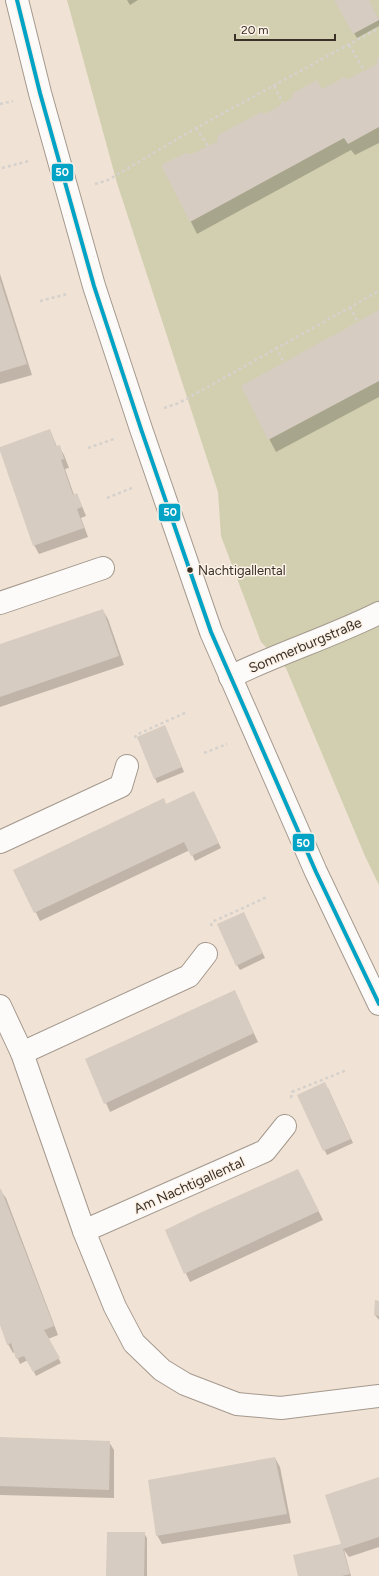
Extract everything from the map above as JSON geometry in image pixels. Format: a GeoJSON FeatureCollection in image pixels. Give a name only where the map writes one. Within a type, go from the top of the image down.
{"type":"FeatureCollection","features":[{"type":"Feature","properties":{"kind":"street","name":"Sommerburgstraße"},"geometry":{"type":"LineString","coordinates":[[17,0],[40,93],[94,286],[136,416],[201,605],[230,677],[316,872],[379,1004]]}},
{"type":"Feature","properties":{"kind":"street"},"geometry":{"type":"LineString","coordinates":[[0,603],[103,568]]}},
{"type":"Feature","properties":{"kind":"street","name":"Sommerburgstraße"},"geometry":{"type":"LineString","coordinates":[[230,677],[262,661],[350,627],[379,612]]}},
{"type":"Feature","properties":{"kind":"street"},"geometry":{"type":"LineString","coordinates":[[0,842],[121,786],[127,766]]}},
{"type":"Feature","properties":{"kind":"street"},"geometry":{"type":"LineString","coordinates":[[22,1053],[189,976],[206,954]]}},
{"type":"Feature","properties":{"kind":"street"},"geometry":{"type":"LineString","coordinates":[[0,1006],[22,1053],[84,1231],[115,1307],[134,1343],[162,1370],[186,1384],[237,1404],[281,1408],[379,1396]]}},
{"type":"Feature","properties":{"kind":"street","name":"Am Nachtigallental"},"geometry":{"type":"LineString","coordinates":[[84,1231],[265,1151],[285,1126]]}},
{"type":"Feature","properties":{"kind":"path"},"geometry":{"type":"LineString","coordinates":[[68,192],[108,180],[196,128],[379,28]]}},
{"type":"Feature","properties":{"kind":"path"},"geometry":{"type":"LineString","coordinates":[[349,45],[364,70]]}},
{"type":"Feature","properties":{"kind":"path"},"geometry":{"type":"LineString","coordinates":[[274,86],[283,103]]}},
{"type":"Feature","properties":{"kind":"path"},"geometry":{"type":"LineString","coordinates":[[196,128],[208,146]]}},
{"type":"Feature","properties":{"kind":"path"},"geometry":{"type":"LineString","coordinates":[[136,416],[179,403],[379,291]]}},
{"type":"Feature","properties":{"kind":"path"},"geometry":{"type":"LineString","coordinates":[[350,307],[358,322]]}},
{"type":"Feature","properties":{"kind":"path"},"geometry":{"type":"LineString","coordinates":[[276,348],[284,363]]}},
{"type":"Feature","properties":{"kind":"path"},"geometry":{"type":"LineString","coordinates":[[127,766],[136,735],[187,712]]}},
{"type":"Feature","properties":{"kind":"path"},"geometry":{"type":"LineString","coordinates":[[204,753],[227,744]]}},
{"type":"Feature","properties":{"kind":"path"},"geometry":{"type":"LineString","coordinates":[[206,954],[212,922],[267,897]]}},
{"type":"Feature","properties":{"kind":"path"},"geometry":{"type":"LineString","coordinates":[[285,1126],[292,1092],[347,1070]]}},
{"type":"Feature","properties":{"kind":"shaded area"},"geometry":{"type":"Polygon","coordinates":[[[67,0],[379,0],[379,885],[365,856],[286,668],[261,642],[221,536],[218,492],[117,183],[67,0]]]}},
{"type":"Feature","properties":{"kind":"building"},"geometry":{"type":"Polygon","coordinates":[[[334,0],[369,0],[379,20],[353,34],[334,0]]]}},
{"type":"Feature","properties":{"kind":"building"},"geometry":{"type":"Polygon","coordinates":[[[379,57],[379,127],[348,144],[344,138],[190,222],[161,165],[185,153],[191,154],[217,142],[218,135],[261,112],[265,114],[292,98],[293,93],[317,80],[322,89],[344,77],[348,79],[377,64],[377,58],[379,57]]]}},
{"type":"Feature","properties":{"kind":"building"},"geometry":{"type":"Polygon","coordinates":[[[0,280],[27,364],[0,372],[0,280]]]}},
{"type":"Feature","properties":{"kind":"building"},"geometry":{"type":"Polygon","coordinates":[[[379,310],[379,381],[268,440],[241,386],[379,310]]]}},
{"type":"Feature","properties":{"kind":"building"},"geometry":{"type":"Polygon","coordinates":[[[50,429],[56,446],[60,445],[64,459],[61,460],[73,495],[77,493],[82,507],[77,509],[84,528],[33,546],[0,451],[0,447],[50,429]]]}},
{"type":"Feature","properties":{"kind":"building"},"geometry":{"type":"Polygon","coordinates":[[[103,609],[119,656],[0,697],[0,644],[103,609]]]}},
{"type":"Feature","properties":{"kind":"building"},"geometry":{"type":"Polygon","coordinates":[[[165,725],[182,767],[154,779],[137,737],[165,725]]]}},
{"type":"Feature","properties":{"kind":"building"},"geometry":{"type":"Polygon","coordinates":[[[194,791],[219,843],[191,856],[184,842],[34,913],[13,870],[164,798],[166,804],[194,791]]]}},
{"type":"Feature","properties":{"kind":"building"},"geometry":{"type":"Polygon","coordinates":[[[244,912],[263,953],[236,966],[217,924],[244,912]]]}},
{"type":"Feature","properties":{"kind":"building"},"geometry":{"type":"Polygon","coordinates":[[[235,990],[254,1033],[104,1104],[85,1059],[235,990]]]}},
{"type":"Feature","properties":{"kind":"building"},"geometry":{"type":"Polygon","coordinates":[[[325,1082],[351,1139],[323,1151],[297,1095],[325,1082]]]}},
{"type":"Feature","properties":{"kind":"building"},"geometry":{"type":"Polygon","coordinates":[[[298,1169],[319,1211],[184,1274],[165,1230],[298,1169]]]}},
{"type":"Feature","properties":{"kind":"building"},"geometry":{"type":"Polygon","coordinates":[[[0,1189],[54,1326],[44,1330],[60,1358],[33,1372],[24,1356],[16,1359],[11,1343],[7,1345],[0,1325],[0,1189]]]}},
{"type":"Feature","properties":{"kind":"building"},"geometry":{"type":"Polygon","coordinates":[[[375,1300],[379,1301],[379,1316],[374,1315],[375,1300]]]}},
{"type":"Feature","properties":{"kind":"building"},"geometry":{"type":"Polygon","coordinates":[[[0,1437],[110,1441],[109,1490],[0,1486],[0,1437]]]}},
{"type":"Feature","properties":{"kind":"building"},"geometry":{"type":"Polygon","coordinates":[[[275,1457],[287,1514],[156,1536],[148,1480],[275,1457]]]}},
{"type":"Feature","properties":{"kind":"building"},"geometry":{"type":"Polygon","coordinates":[[[379,1477],[379,1537],[343,1549],[350,1574],[342,1576],[298,1576],[293,1555],[341,1544],[325,1495],[379,1477]]]}},
{"type":"Feature","properties":{"kind":"building"},"geometry":{"type":"Polygon","coordinates":[[[107,1532],[145,1532],[144,1576],[106,1576],[107,1532]]]}},
{"type":"Feature","properties":{"kind":"transit line","name":"50"},"geometry":{"type":"LineString","coordinates":[[17,0],[40,93],[94,286],[141,429],[211,632],[316,872],[379,1004]]}},
{"type":"Feature","properties":{"kind":"place","name":"Nachtigallental"},"geometry":{"type":"Point","coordinates":[190,570]}}]}
